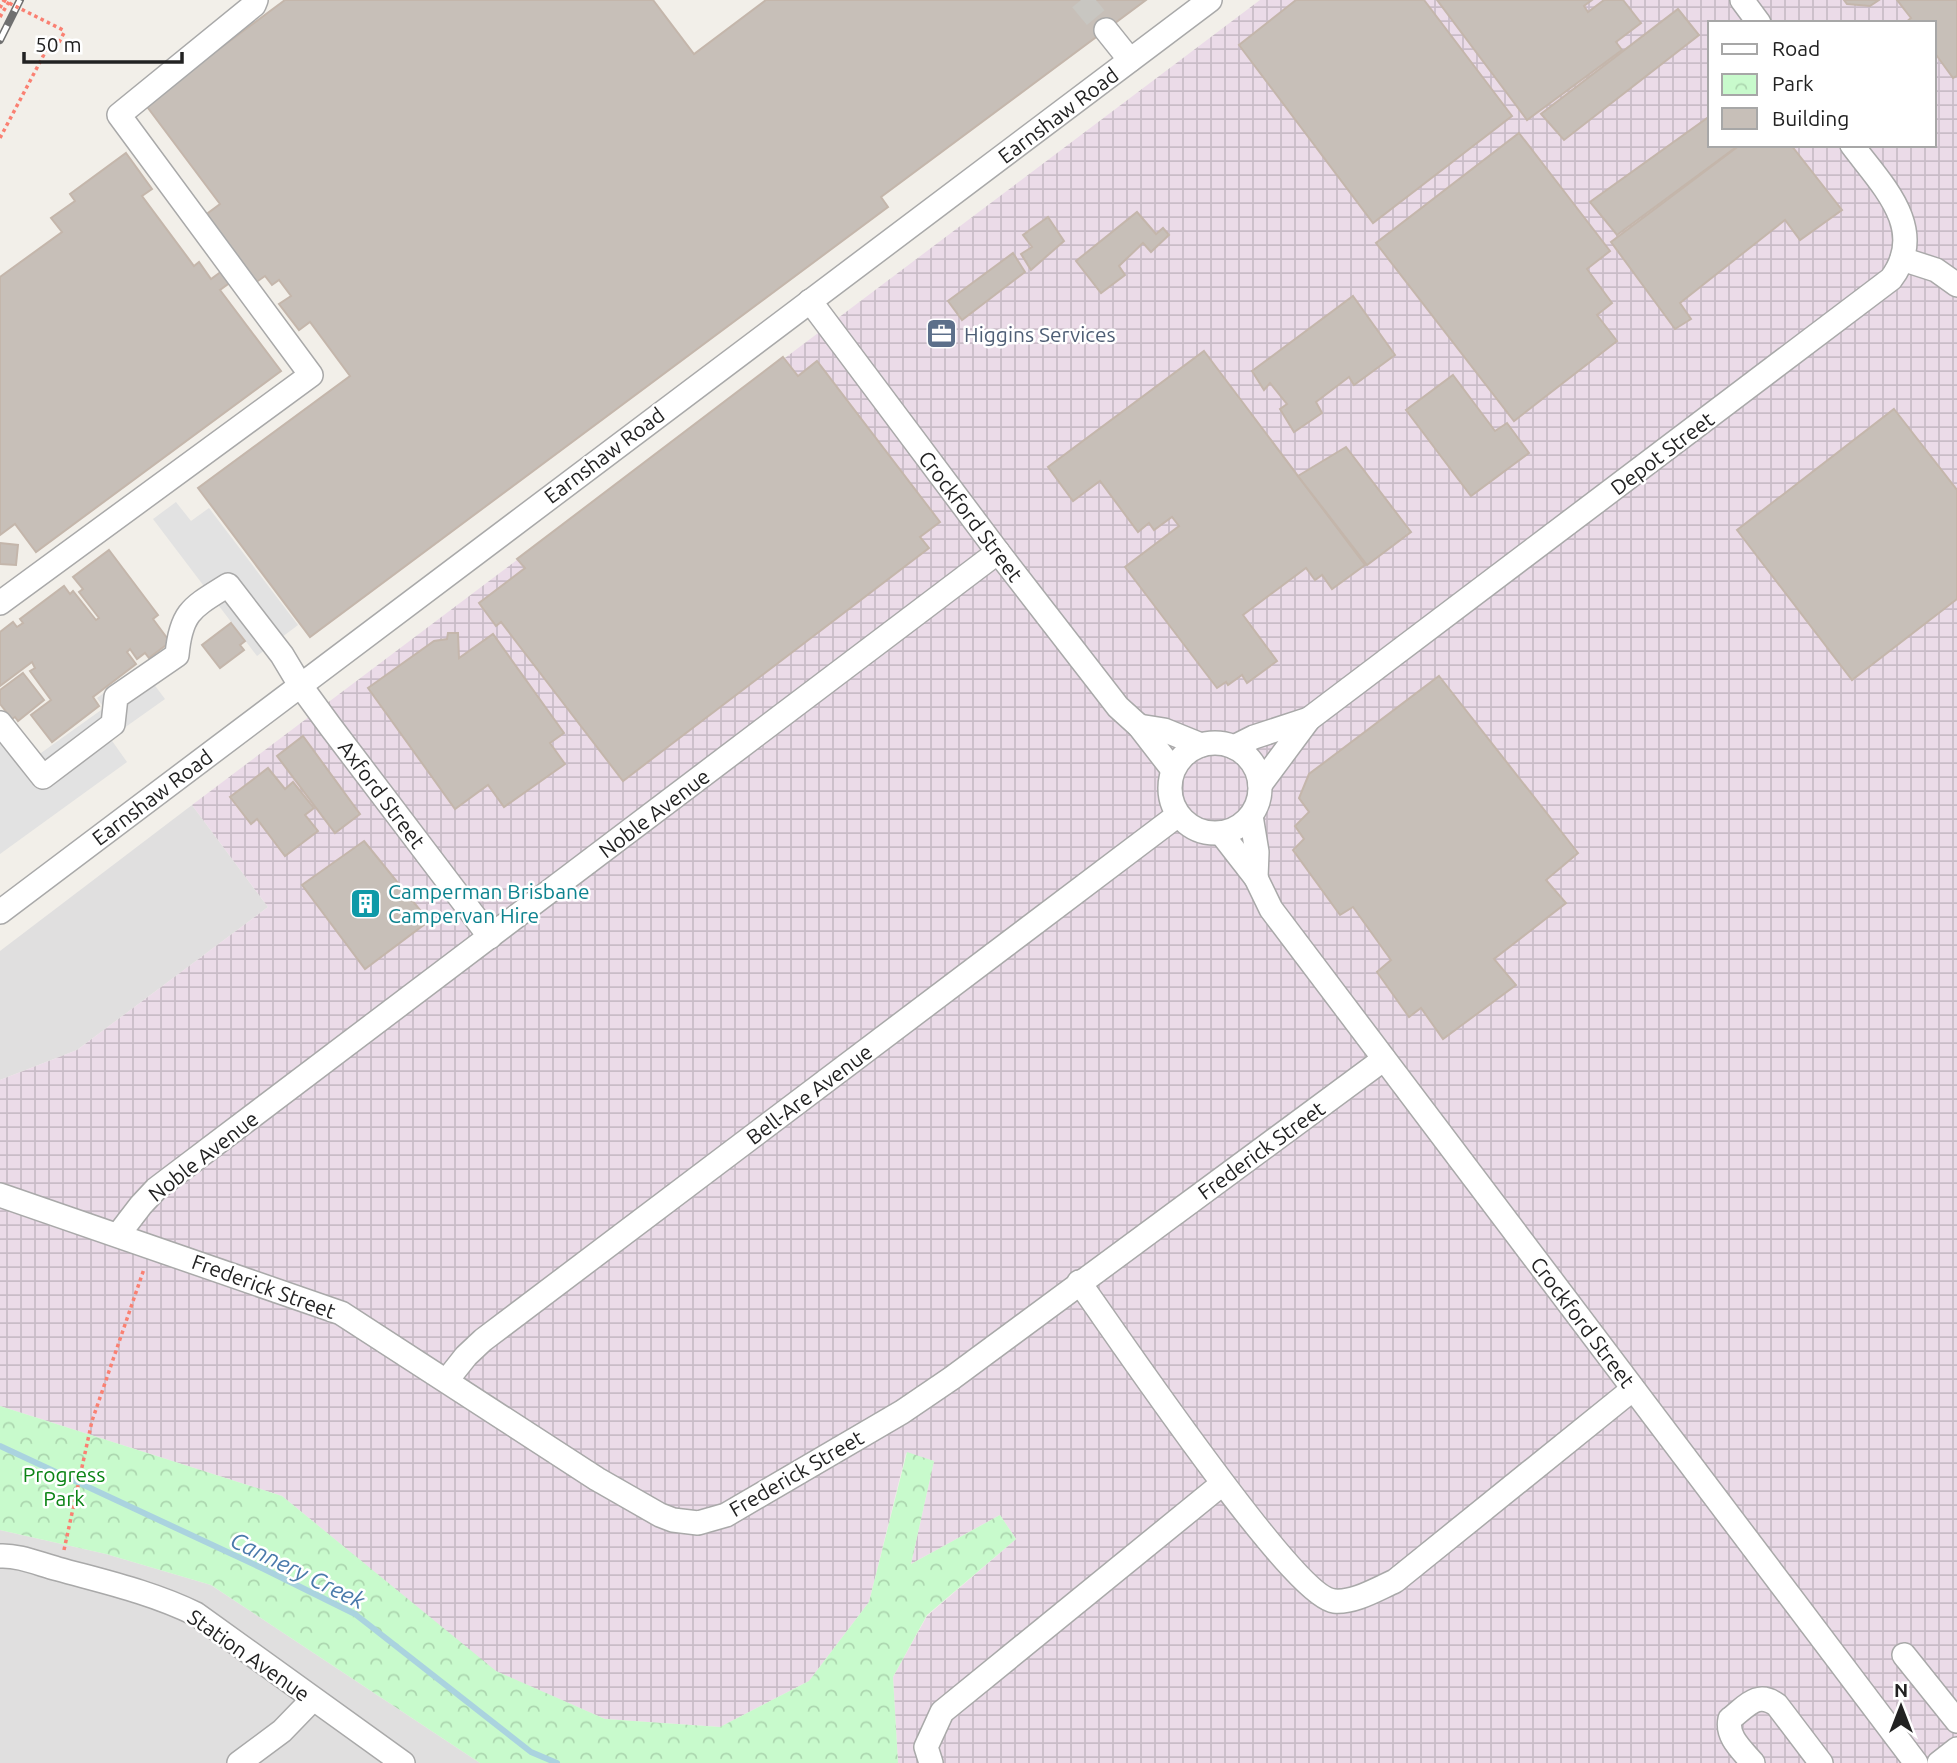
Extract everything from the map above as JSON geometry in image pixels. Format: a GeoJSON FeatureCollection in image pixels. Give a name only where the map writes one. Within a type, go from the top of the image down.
{"type":"FeatureCollection","features":[{"type":"Feature","properties":{"kind":"street"},"geometry":{"type":"LineString","coordinates":[[0,603],[312,375],[119,115],[254,5],[256,0]]}},
{"type":"Feature","properties":{"kind":"street","name":"Earnshaw Road"},"geometry":{"type":"LineString","coordinates":[[4,900],[300,685],[1210,0]]}},
{"type":"Feature","properties":{"kind":"street"},"geometry":{"type":"LineString","coordinates":[[1742,0],[1758,21]]}},
{"type":"Feature","properties":{"kind":"street"},"geometry":{"type":"LineString","coordinates":[[1106,30],[1130,60]]}},
{"type":"Feature","properties":{"kind":"street"},"geometry":{"type":"LineString","coordinates":[[1854,147],[1894,201],[1901,215],[1905,244],[1902,259],[1936,270],[1957,285]]}},
{"type":"Feature","properties":{"kind":"street","name":"Depot Street"},"geometry":{"type":"LineString","coordinates":[[1261,785],[1310,719],[1880,289],[1898,270],[1902,259]]}},
{"type":"Feature","properties":{"kind":"street","name":"Crockford Street"},"geometry":{"type":"LineString","coordinates":[[810,301],[998,552],[1118,707],[1139,726],[1173,770]]}},
{"type":"Feature","properties":{"kind":"street","name":"Noble Avenue"},"geometry":{"type":"LineString","coordinates":[[118,1235],[156,1189],[998,552]]}},
{"type":"Feature","properties":{"kind":"street","name":"Axford Street"},"geometry":{"type":"LineString","coordinates":[[0,723],[43,777],[113,724],[116,697],[177,655],[179,631],[191,608],[228,585],[282,655],[300,685],[491,937]]}},
{"type":"Feature","properties":{"kind":"street","name":"Depot Street"},"geometry":{"type":"LineString","coordinates":[[1234,747],[1254,737],[1310,719]]}},
{"type":"Feature","properties":{"kind":"street"},"geometry":{"type":"LineString","coordinates":[[1139,726],[1164,730],[1201,745],[1223,743],[1234,747],[1252,762],[1261,785],[1256,807],[1251,817],[1232,830],[1221,833],[1198,830],[1187,824],[1178,816],[1169,793],[1173,770],[1180,759],[1201,745]]}},
{"type":"Feature","properties":{"kind":"street","name":"Bell-Are Avenue"},"geometry":{"type":"LineString","coordinates":[[447,1380],[483,1340],[1178,816]]}},
{"type":"Feature","properties":{"kind":"street","name":"Crockford Street"},"geometry":{"type":"LineString","coordinates":[[1251,817],[1257,852],[1256,878]]}},
{"type":"Feature","properties":{"kind":"street","name":"Crockford Street"},"geometry":{"type":"LineString","coordinates":[[1221,833],[1256,878],[1271,909],[1916,1763]]}},
{"type":"Feature","properties":{"kind":"street","name":"Frederick Street"},"geometry":{"type":"LineString","coordinates":[[0,1195],[341,1313],[597,1479],[660,1515],[686,1522],[711,1521],[741,1507],[902,1412],[952,1378],[1384,1059]]}},
{"type":"Feature","properties":{"kind":"street"},"geometry":{"type":"LineString","coordinates":[[1079,1282],[1222,1484],[1311,1589],[1333,1602],[1356,1598],[1395,1581],[1633,1389]]}},
{"type":"Feature","properties":{"kind":"street"},"geometry":{"type":"LineString","coordinates":[[931,1763],[926,1746],[942,1712],[1222,1484]]}},
{"type":"Feature","properties":{"kind":"street","name":"Station Avenue"},"geometry":{"type":"LineString","coordinates":[[0,1556],[22,1559],[166,1600],[196,1614],[403,1763]]}},
{"type":"Feature","properties":{"kind":"street"},"geometry":{"type":"LineString","coordinates":[[1904,1655],[1957,1721]]}},
{"type":"Feature","properties":{"kind":"street"},"geometry":{"type":"LineString","coordinates":[[1753,1763],[1731,1736],[1728,1727],[1730,1719],[1759,1697],[1768,1698],[1777,1705],[1821,1763]]}},
{"type":"Feature","properties":{"kind":"street"},"geometry":{"type":"LineString","coordinates":[[239,1763],[282,1731],[313,1699]]}},
{"type":"Feature","properties":{"kind":"street"},"geometry":{"type":"LineString","coordinates":[[1939,1763],[1957,1749]]}},
{"type":"Feature","properties":{"kind":"path"},"geometry":{"type":"LineString","coordinates":[[0,8],[4,0],[65,31],[57,46],[50,43],[0,138]]}},
{"type":"Feature","properties":{"kind":"path"},"geometry":{"type":"LineString","coordinates":[[0,18],[10,0]]}},
{"type":"Feature","properties":{"kind":"path"},"geometry":{"type":"LineString","coordinates":[[68,1535],[92,1421],[151,1247]]}},
{"type":"Feature","properties":{"kind":"shaded area"},"geometry":{"type":"Polygon","coordinates":[[[1260,0],[1957,0],[1957,1763],[898,1763],[893,1677],[927,1616],[1016,1539],[1000,1515],[911,1564],[934,1461],[906,1453],[869,1602],[809,1681],[720,1727],[605,1719],[495,1671],[282,1496],[0,1406],[0,1080],[77,1050],[268,907],[192,805],[1260,0]]]}},
{"type":"Feature","properties":{"kind":"shaded area"},"geometry":{"type":"Polygon","coordinates":[[[176,502],[191,521],[209,508],[298,625],[257,656],[153,519],[176,502]]]}},
{"type":"Feature","properties":{"kind":"shaded area"},"geometry":{"type":"Polygon","coordinates":[[[141,667],[165,699],[110,738],[127,762],[0,854],[0,711],[34,758],[104,708],[97,698],[141,667]]]}},
{"type":"Feature","properties":{"kind":"shaded area"},"geometry":{"type":"Polygon","coordinates":[[[192,805],[268,907],[77,1050],[0,1080],[0,951],[192,805]]]}},
{"type":"Feature","properties":{"kind":"shaded area"},"geometry":{"type":"Polygon","coordinates":[[[0,1530],[106,1554],[211,1585],[480,1763],[0,1763],[0,1530]]]}},
{"type":"Feature","properties":{"kind":"green space","name":"Progress Park"},"geometry":{"type":"Polygon","coordinates":[[[0,1406],[282,1496],[496,1671],[605,1719],[720,1727],[809,1681],[869,1602],[907,1452],[934,1461],[911,1564],[1000,1515],[1016,1539],[927,1615],[893,1677],[898,1763],[480,1763],[211,1585],[106,1554],[0,1530],[0,1406]]]}},
{"type":"Feature","properties":{"kind":"building"},"geometry":{"type":"Polygon","coordinates":[[[285,0],[653,0],[694,54],[766,0],[1146,0],[881,197],[888,207],[310,637],[198,488],[350,376],[310,322],[299,330],[279,304],[291,296],[279,280],[272,285],[265,276],[255,283],[204,216],[220,204],[145,104],[285,0]]]}},
{"type":"Feature","properties":{"kind":"building"},"geometry":{"type":"Polygon","coordinates":[[[1296,0],[1424,0],[1512,116],[1373,223],[1239,45],[1296,0]]]}},
{"type":"Feature","properties":{"kind":"building"},"geometry":{"type":"Polygon","coordinates":[[[1437,0],[1592,0],[1584,6],[1588,12],[1604,0],[1623,0],[1641,23],[1616,42],[1622,50],[1527,120],[1437,0]]]}},
{"type":"Feature","properties":{"kind":"building"},"geometry":{"type":"Polygon","coordinates":[[[1844,0],[1879,0],[1870,6],[1847,4],[1844,0]]]}},
{"type":"Feature","properties":{"kind":"building"},"geometry":{"type":"Polygon","coordinates":[[[1897,0],[1957,0],[1957,76],[1953,78],[1936,57],[1936,21],[1907,21],[1911,18],[1897,0]]]}},
{"type":"Feature","properties":{"kind":"building"},"geometry":{"type":"Polygon","coordinates":[[[1678,9],[1699,35],[1564,140],[1541,114],[1678,9]]]}},
{"type":"Feature","properties":{"kind":"building"},"geometry":{"type":"Polygon","coordinates":[[[1708,117],[1708,147],[1736,147],[1617,235],[1590,202],[1708,117]]]}},
{"type":"Feature","properties":{"kind":"building"},"geometry":{"type":"Polygon","coordinates":[[[1519,133],[1610,251],[1587,269],[1612,303],[1597,315],[1617,341],[1514,421],[1376,243],[1519,133]]]}},
{"type":"Feature","properties":{"kind":"building"},"geometry":{"type":"Polygon","coordinates":[[[1737,147],[1793,147],[1842,210],[1800,240],[1785,220],[1680,303],[1691,319],[1675,329],[1611,242],[1737,147]]]}},
{"type":"Feature","properties":{"kind":"building"},"geometry":{"type":"Polygon","coordinates":[[[126,153],[152,189],[142,196],[194,266],[199,262],[211,279],[237,260],[246,271],[220,290],[281,371],[36,552],[15,524],[0,535],[0,277],[62,232],[51,218],[75,201],[70,194],[126,153]]]}},
{"type":"Feature","properties":{"kind":"building"},"geometry":{"type":"Polygon","coordinates":[[[1137,212],[1156,234],[1163,228],[1169,235],[1151,252],[1143,243],[1119,266],[1125,275],[1101,293],[1076,261],[1137,212]]]}},
{"type":"Feature","properties":{"kind":"building"},"geometry":{"type":"Polygon","coordinates":[[[1048,217],[1064,241],[1031,270],[1021,254],[1032,247],[1023,235],[1048,217]]]}},
{"type":"Feature","properties":{"kind":"building"},"geometry":{"type":"Polygon","coordinates":[[[1013,253],[1025,272],[962,320],[948,301],[1013,253]]]}},
{"type":"Feature","properties":{"kind":"building"},"geometry":{"type":"Polygon","coordinates":[[[1353,296],[1395,355],[1354,385],[1349,377],[1316,402],[1322,413],[1294,432],[1280,409],[1287,404],[1270,383],[1264,390],[1252,371],[1353,296]]]}},
{"type":"Feature","properties":{"kind":"building"},"geometry":{"type":"Polygon","coordinates":[[[1204,351],[1365,565],[1332,589],[1322,575],[1315,580],[1306,568],[1243,615],[1277,661],[1247,683],[1242,675],[1228,685],[1226,682],[1217,688],[1125,567],[1179,526],[1172,517],[1154,530],[1149,523],[1138,532],[1100,481],[1073,501],[1048,467],[1204,351]]]}},
{"type":"Feature","properties":{"kind":"building"},"geometry":{"type":"Polygon","coordinates":[[[783,357],[798,376],[817,361],[940,522],[920,537],[929,548],[623,781],[501,622],[496,626],[479,603],[525,568],[517,559],[783,357]]]}},
{"type":"Feature","properties":{"kind":"building"},"geometry":{"type":"Polygon","coordinates":[[[1453,375],[1495,431],[1507,423],[1529,453],[1471,496],[1406,410],[1453,375]]]}},
{"type":"Feature","properties":{"kind":"building"},"geometry":{"type":"Polygon","coordinates":[[[1894,409],[1957,490],[1957,599],[1852,680],[1737,530],[1894,409]]]}},
{"type":"Feature","properties":{"kind":"building"},"geometry":{"type":"Polygon","coordinates":[[[1346,447],[1411,532],[1367,565],[1298,476],[1346,447]]]}},
{"type":"Feature","properties":{"kind":"building"},"geometry":{"type":"Polygon","coordinates":[[[0,543],[18,545],[16,565],[0,564],[0,543]]]}},
{"type":"Feature","properties":{"kind":"building"},"geometry":{"type":"Polygon","coordinates":[[[109,550],[158,615],[153,619],[170,642],[149,658],[145,653],[137,659],[130,649],[127,652],[136,664],[93,697],[99,706],[52,742],[31,715],[51,700],[30,671],[35,668],[32,662],[0,686],[0,632],[13,622],[17,627],[23,623],[20,619],[64,586],[70,594],[73,591],[96,620],[99,618],[79,592],[83,589],[73,577],[109,550]]]}},
{"type":"Feature","properties":{"kind":"building"},"geometry":{"type":"Polygon","coordinates":[[[231,623],[245,641],[240,645],[244,650],[220,668],[202,645],[231,623]]]}},
{"type":"Feature","properties":{"kind":"building"},"geometry":{"type":"Polygon","coordinates":[[[448,633],[458,633],[459,658],[493,634],[564,733],[550,743],[565,764],[504,807],[488,785],[455,809],[368,688],[434,641],[447,639],[448,633]]]}},
{"type":"Feature","properties":{"kind":"building"},"geometry":{"type":"Polygon","coordinates":[[[23,673],[44,700],[18,721],[15,717],[12,719],[0,704],[0,690],[23,673]]]}},
{"type":"Feature","properties":{"kind":"building"},"geometry":{"type":"Polygon","coordinates":[[[1439,676],[1578,853],[1546,880],[1566,903],[1494,959],[1516,985],[1443,1039],[1421,1008],[1409,1017],[1377,972],[1391,960],[1353,907],[1340,915],[1293,850],[1304,839],[1295,826],[1309,812],[1299,798],[1309,774],[1439,676]]]}},
{"type":"Feature","properties":{"kind":"building"},"geometry":{"type":"Polygon","coordinates":[[[303,736],[360,814],[335,833],[277,756],[303,736]]]}},
{"type":"Feature","properties":{"kind":"building"},"geometry":{"type":"Polygon","coordinates":[[[268,768],[285,789],[293,782],[314,808],[305,815],[318,831],[285,856],[257,819],[251,824],[230,797],[268,768]]]}},
{"type":"Feature","properties":{"kind":"building","name":"Camperman Brisbane Campervan Hire"},"geometry":{"type":"Polygon","coordinates":[[[364,841],[429,921],[365,969],[302,885],[364,841]]]}},
{"type":"Feature","properties":{"kind":"waterway","name":"Cannery Creek"},"geometry":{"type":"LineString","coordinates":[[0,1446],[355,1614],[531,1752],[557,1763]]}},
{"type":"Feature","properties":{"kind":"tunnel"},"geometry":{"type":"LineString","coordinates":[[1081,0],[1106,30]]}},
{"type":"Feature","properties":{"kind":"railway"},"geometry":{"type":"LineString","coordinates":[[0,40],[20,0]]}},
{"type":"Feature","properties":{"kind":"place","name":"Higgins Services"},"geometry":{"type":"Point","coordinates":[941,334]}},
{"type":"Feature","properties":{"kind":"place","name":"Camperman Brisbane Campervan Hire"},"geometry":{"type":"Point","coordinates":[365,903]}}]}
